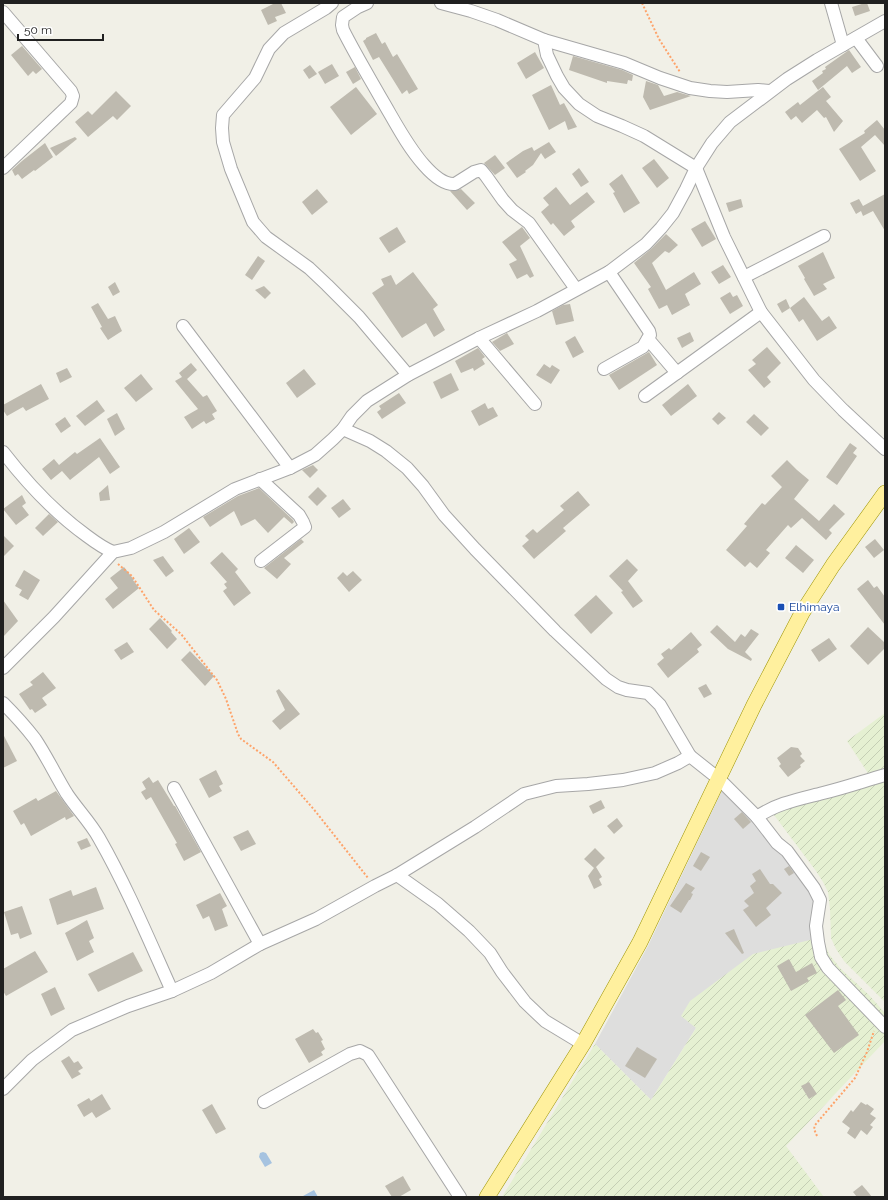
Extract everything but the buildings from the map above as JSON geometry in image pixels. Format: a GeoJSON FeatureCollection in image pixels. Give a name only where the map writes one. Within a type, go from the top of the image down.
{"type":"FeatureCollection","features":[{"type":"Feature","properties":{"kind":"main road"},"geometry":{"type":"LineString","coordinates":[[487,1197],[584,1044],[640,942],[754,705],[802,614],[832,565],[883,499]]}},
{"type":"Feature","properties":{"kind":"street"},"geometry":{"type":"LineString","coordinates":[[332,3],[284,33],[269,49],[255,78],[223,115],[223,142],[231,169],[253,222],[266,237],[309,268],[327,285],[360,318],[408,374]]}},
{"type":"Feature","properties":{"kind":"street"},"geometry":{"type":"LineString","coordinates":[[367,3],[343,17],[343,30],[402,135],[434,175],[449,184],[455,184],[474,172],[481,170],[512,210],[529,223],[576,289]]}},
{"type":"Feature","properties":{"kind":"street"},"geometry":{"type":"LineString","coordinates":[[441,3],[478,13],[544,40],[624,63],[660,78],[690,88],[727,92],[758,90],[769,91]]}},
{"type":"Feature","properties":{"kind":"street"},"geometry":{"type":"LineString","coordinates":[[831,3],[843,45]]}},
{"type":"Feature","properties":{"kind":"street"},"geometry":{"type":"LineString","coordinates":[[3,12],[71,91],[73,96],[71,103],[3,168]]}},
{"type":"Feature","properties":{"kind":"street"},"geometry":{"type":"LineString","coordinates":[[3,668],[54,617],[111,555],[131,548],[164,532],[235,489],[290,468],[315,454],[343,429],[352,416],[367,401],[408,374],[536,311],[609,272],[646,244],[661,228],[673,213],[696,168],[712,142],[730,122],[769,91],[817,60],[885,21]]}},
{"type":"Feature","properties":{"kind":"street"},"geometry":{"type":"LineString","coordinates":[[856,38],[877,66]]}},
{"type":"Feature","properties":{"kind":"street"},"geometry":{"type":"LineString","coordinates":[[544,40],[548,55],[557,76],[564,88],[579,104],[597,116],[644,136],[696,168],[724,237],[761,312],[814,380],[843,410],[885,449]]}},
{"type":"Feature","properties":{"kind":"street"},"geometry":{"type":"LineString","coordinates":[[744,276],[824,236]]}},
{"type":"Feature","properties":{"kind":"street"},"geometry":{"type":"LineString","coordinates":[[604,369],[643,347],[650,335],[649,331],[609,272]]}},
{"type":"Feature","properties":{"kind":"street"},"geometry":{"type":"LineString","coordinates":[[645,396],[761,312]]}},
{"type":"Feature","properties":{"kind":"street"},"geometry":{"type":"LineString","coordinates":[[183,326],[290,468]]}},
{"type":"Feature","properties":{"kind":"street"},"geometry":{"type":"LineString","coordinates":[[479,338],[535,404]]}},
{"type":"Feature","properties":{"kind":"street"},"geometry":{"type":"LineString","coordinates":[[648,339],[677,373]]}},
{"type":"Feature","properties":{"kind":"street"},"geometry":{"type":"LineString","coordinates":[[343,429],[370,441],[386,451],[407,468],[423,486],[444,515],[474,548],[555,631],[606,679],[618,687],[648,693],[660,705],[690,756],[718,779],[757,817],[777,842],[787,851],[818,895],[820,900],[816,926],[821,957],[828,968],[881,1023]]}},
{"type":"Feature","properties":{"kind":"street"},"geometry":{"type":"LineString","coordinates":[[3,452],[31,487],[73,526],[103,547],[111,555]]}},
{"type":"Feature","properties":{"kind":"street"},"geometry":{"type":"LineString","coordinates":[[260,479],[299,515],[304,522],[305,527],[261,561]]}},
{"type":"Feature","properties":{"kind":"street"},"geometry":{"type":"LineString","coordinates":[[3,703],[17,717],[35,740],[70,798],[88,820],[98,837],[132,904],[172,991]]}},
{"type":"Feature","properties":{"kind":"street"},"geometry":{"type":"LineString","coordinates":[[3,1089],[32,1060],[72,1030],[128,1006],[172,991],[211,973],[260,944],[316,918],[397,875],[475,827],[524,794],[556,786],[623,780],[655,773],[690,756]]}},
{"type":"Feature","properties":{"kind":"street"},"geometry":{"type":"LineString","coordinates":[[757,817],[767,810],[786,803],[851,786],[885,775]]}},
{"type":"Feature","properties":{"kind":"street"},"geometry":{"type":"LineString","coordinates":[[174,788],[260,944]]}},
{"type":"Feature","properties":{"kind":"street"},"geometry":{"type":"LineString","coordinates":[[397,875],[438,904],[469,930],[490,953],[502,972],[525,1002],[545,1021],[584,1044]]}},
{"type":"Feature","properties":{"kind":"street"},"geometry":{"type":"LineString","coordinates":[[264,1102],[350,1054],[360,1051],[368,1055],[460,1197]]}},
{"type":"Feature","properties":{"kind":"path"},"geometry":{"type":"LineString","coordinates":[[642,3],[659,39],[690,88]]}},
{"type":"Feature","properties":{"kind":"path"},"geometry":{"type":"LineString","coordinates":[[111,555],[132,576],[154,610],[181,634],[217,680],[226,698],[241,739],[272,762],[316,812],[375,886]]}},
{"type":"Feature","properties":{"kind":"path"},"geometry":{"type":"LineString","coordinates":[[817,1136],[814,1129],[816,1125],[855,1078],[872,1038],[881,1023]]}},
{"type":"Feature","properties":{"kind":"shaded area"},"geometry":{"type":"Polygon","coordinates":[[[726,782],[763,817],[785,841],[812,879],[823,914],[822,937],[696,1028],[651,1100],[595,1044],[648,946],[726,782]]]}},
{"type":"Feature","properties":{"kind":"green space"},"geometry":{"type":"Polygon","coordinates":[[[885,713],[885,1002],[844,961],[836,949],[831,938],[828,892],[816,871],[771,811],[873,781],[847,741],[885,713]]]}},
{"type":"Feature","properties":{"kind":"green space"},"geometry":{"type":"Polygon","coordinates":[[[822,937],[829,954],[840,968],[869,995],[885,1013],[885,1041],[786,1146],[824,1197],[502,1197],[595,1044],[651,1100],[696,1028],[681,1016],[690,1001],[753,954],[822,937]]]}},
{"type":"Feature","properties":{"kind":"water"},"geometry":{"type":"Polygon","coordinates":[[[260,1153],[266,1153],[272,1163],[265,1167],[259,1157],[260,1153]]]}},
{"type":"Feature","properties":{"kind":"water"},"geometry":{"type":"Polygon","coordinates":[[[314,1190],[318,1197],[301,1197],[303,1196],[314,1190]]]}},
{"type":"Feature","properties":{"kind":"place","name":"Elhimaya"},"geometry":{"type":"Point","coordinates":[781,607]}}]}
